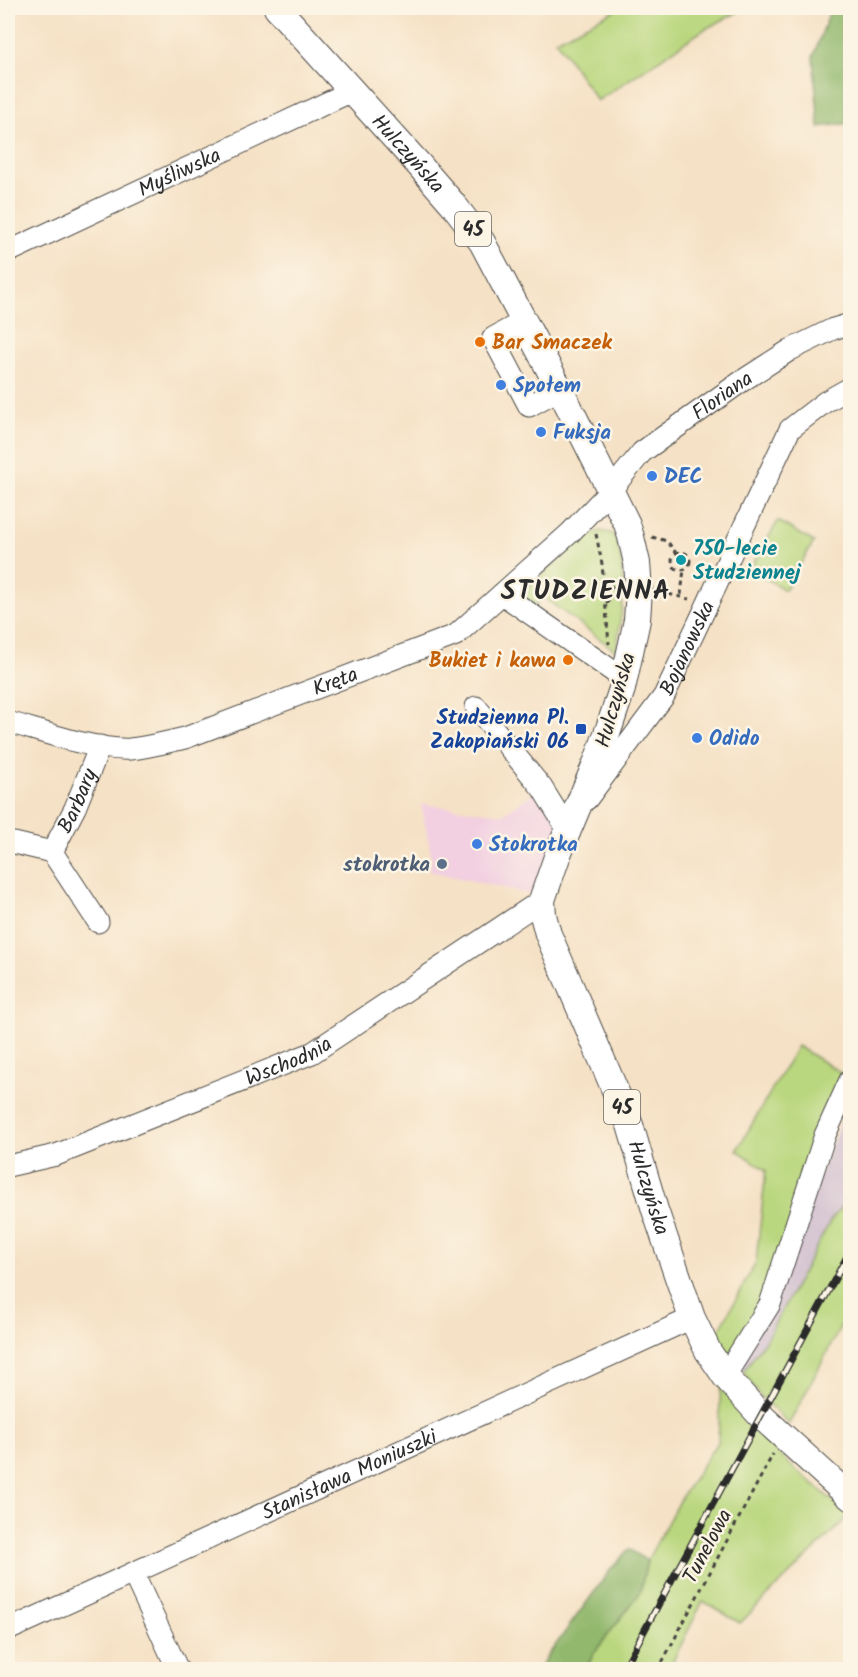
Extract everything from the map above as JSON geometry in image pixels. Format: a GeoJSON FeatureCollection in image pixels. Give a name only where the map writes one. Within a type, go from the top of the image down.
{"type":"FeatureCollection","features":[{"type":"Feature","properties":{"kind":"main road","name":"Hulczyńska"},"geometry":{"type":"LineString","coordinates":[[277,8],[420,166],[470,225],[497,269],[627,524],[637,563],[639,590],[637,620],[618,675],[597,761],[542,900],[543,915],[548,934],[630,1125],[655,1210],[692,1318],[708,1351],[725,1376],[783,1437]]}},
{"type":"Feature","properties":{"kind":"main road","name":"45"},"geometry":{"type":"LineString","coordinates":[[783,1437],[850,1497]]}},
{"type":"Feature","properties":{"kind":"street","name":"Myśliwska"},"geometry":{"type":"LineString","coordinates":[[8,252],[352,91]]}},
{"type":"Feature","properties":{"kind":"street"},"geometry":{"type":"LineString","coordinates":[[524,321],[493,338],[528,406],[560,389]]}},
{"type":"Feature","properties":{"kind":"street","name":"Floriana"},"geometry":{"type":"LineString","coordinates":[[610,490],[642,452],[742,381],[790,350],[833,329],[850,324]]}},
{"type":"Feature","properties":{"kind":"street","name":"Bojanowska"},"geometry":{"type":"LineString","coordinates":[[570,825],[664,696],[790,429],[825,402],[850,388]]}},
{"type":"Feature","properties":{"kind":"street","name":"Kręta"},"geometry":{"type":"LineString","coordinates":[[8,722],[100,746],[129,749],[185,738],[313,691],[456,635],[571,532],[610,490]]}},
{"type":"Feature","properties":{"kind":"street"},"geometry":{"type":"LineString","coordinates":[[502,594],[618,675]]}},
{"type":"Feature","properties":{"kind":"street"},"geometry":{"type":"LineString","coordinates":[[476,707],[570,825]]}},
{"type":"Feature","properties":{"kind":"street","name":"Barbary"},"geometry":{"type":"LineString","coordinates":[[52,852],[75,807],[100,746]]}},
{"type":"Feature","properties":{"kind":"street","name":"Barbary"},"geometry":{"type":"LineString","coordinates":[[8,844],[14,843],[52,852],[98,922]]}},
{"type":"Feature","properties":{"kind":"street","name":"Wschodnia"},"geometry":{"type":"LineString","coordinates":[[8,1166],[56,1155],[312,1053],[542,900]]}},
{"type":"Feature","properties":{"kind":"street"},"geometry":{"type":"LineString","coordinates":[[725,1376],[770,1304],[825,1135],[850,1080]]}},
{"type":"Feature","properties":{"kind":"street","name":"Stanisława Moniuszki"},"geometry":{"type":"LineString","coordinates":[[8,1630],[692,1318]]}},
{"type":"Feature","properties":{"kind":"street"},"geometry":{"type":"LineString","coordinates":[[133,1573],[178,1670]]}},
{"type":"Feature","properties":{"kind":"path"},"geometry":{"type":"LineString","coordinates":[[590,512],[599,547],[618,675]]}},
{"type":"Feature","properties":{"kind":"path"},"geometry":{"type":"LineString","coordinates":[[681,595],[684,569],[689,565],[689,556],[685,552],[679,552],[673,558],[673,563],[676,568],[684,569]]}},
{"type":"Feature","properties":{"kind":"path"},"geometry":{"type":"LineString","coordinates":[[603,581],[620,592],[606,603]]}},
{"type":"Feature","properties":{"kind":"path"},"geometry":{"type":"LineString","coordinates":[[653,590],[681,595],[708,605]]}},
{"type":"Feature","properties":{"kind":"path","name":"Tunelowa"},"geometry":{"type":"LineString","coordinates":[[658,1670],[783,1437]]}},
{"type":"Feature","properties":{"kind":"shaded area"},"geometry":{"type":"Polygon","coordinates":[[[538,790],[559,822],[534,895],[429,871],[432,859],[421,804],[503,814],[538,790]]]}},
{"type":"Feature","properties":{"kind":"shaded area"},"geometry":{"type":"Polygon","coordinates":[[[850,1098],[850,1196],[831,1220],[767,1338],[743,1372],[737,1365],[793,1243],[850,1098]]]}},
{"type":"Feature","properties":{"kind":"green space"},"geometry":{"type":"Polygon","coordinates":[[[619,8],[746,8],[705,29],[597,101],[556,40],[619,8]]]}},
{"type":"Feature","properties":{"kind":"green space"},"geometry":{"type":"Polygon","coordinates":[[[831,8],[850,8],[850,123],[819,127],[813,57],[831,8]]]}},
{"type":"Feature","properties":{"kind":"green space"},"geometry":{"type":"Polygon","coordinates":[[[778,521],[814,542],[785,590],[750,569],[778,521]]]}},
{"type":"Feature","properties":{"kind":"green space"},"geometry":{"type":"Polygon","coordinates":[[[601,531],[614,534],[619,548],[623,577],[622,607],[616,651],[543,597],[536,605],[526,601],[521,594],[586,535],[601,531]]]}},
{"type":"Feature","properties":{"kind":"green space"},"geometry":{"type":"Polygon","coordinates":[[[797,1046],[840,1072],[840,1088],[737,1365],[715,1338],[756,1262],[766,1170],[737,1150],[797,1046]]]}},
{"type":"Feature","properties":{"kind":"green space"},"geometry":{"type":"Polygon","coordinates":[[[850,1196],[850,1309],[789,1424],[760,1396],[743,1372],[767,1338],[831,1220],[850,1196]]]}},
{"type":"Feature","properties":{"kind":"green space"},"geometry":{"type":"Polygon","coordinates":[[[721,1383],[782,1458],[850,1515],[740,1623],[703,1601],[669,1669],[586,1670],[594,1653],[640,1593],[647,1561],[679,1501],[718,1441],[721,1383]]]}},
{"type":"Feature","properties":{"kind":"green space"},"geometry":{"type":"Polygon","coordinates":[[[629,1549],[647,1561],[640,1593],[594,1653],[586,1669],[538,1669],[611,1569],[629,1549]]]}},
{"type":"Feature","properties":{"kind":"railway"},"geometry":{"type":"LineString","coordinates":[[623,1670],[850,1251]]}},
{"type":"Feature","properties":{"kind":"place","name":"Bar Smaczek"},"geometry":{"type":"Point","coordinates":[480,342]}},
{"type":"Feature","properties":{"kind":"place","name":"Społem"},"geometry":{"type":"Point","coordinates":[501,385]}},
{"type":"Feature","properties":{"kind":"place","name":"Fuksja"},"geometry":{"type":"Point","coordinates":[541,432]}},
{"type":"Feature","properties":{"kind":"place","name":"DEC"},"geometry":{"type":"Point","coordinates":[652,476]}},
{"type":"Feature","properties":{"kind":"place","name":"750-lecie Studziennej"},"geometry":{"type":"Point","coordinates":[681,560]}},
{"type":"Feature","properties":{"kind":"place","name":"Bukiet i kawa"},"geometry":{"type":"Point","coordinates":[568,660]}},
{"type":"Feature","properties":{"kind":"place","name":"Studzienna Pl. Zakopiański 06"},"geometry":{"type":"Point","coordinates":[581,729]}},
{"type":"Feature","properties":{"kind":"place","name":"Odido"},"geometry":{"type":"Point","coordinates":[697,738]}},
{"type":"Feature","properties":{"kind":"place","name":"Stokrotka"},"geometry":{"type":"Point","coordinates":[477,844]}},
{"type":"Feature","properties":{"kind":"place","name":"stokrotka"},"geometry":{"type":"Point","coordinates":[442,864]}},
{"type":"Feature","properties":{"kind":"district","name":"STUDZIENNA"},"geometry":{"type":"Point","coordinates":[586,590]}}]}
